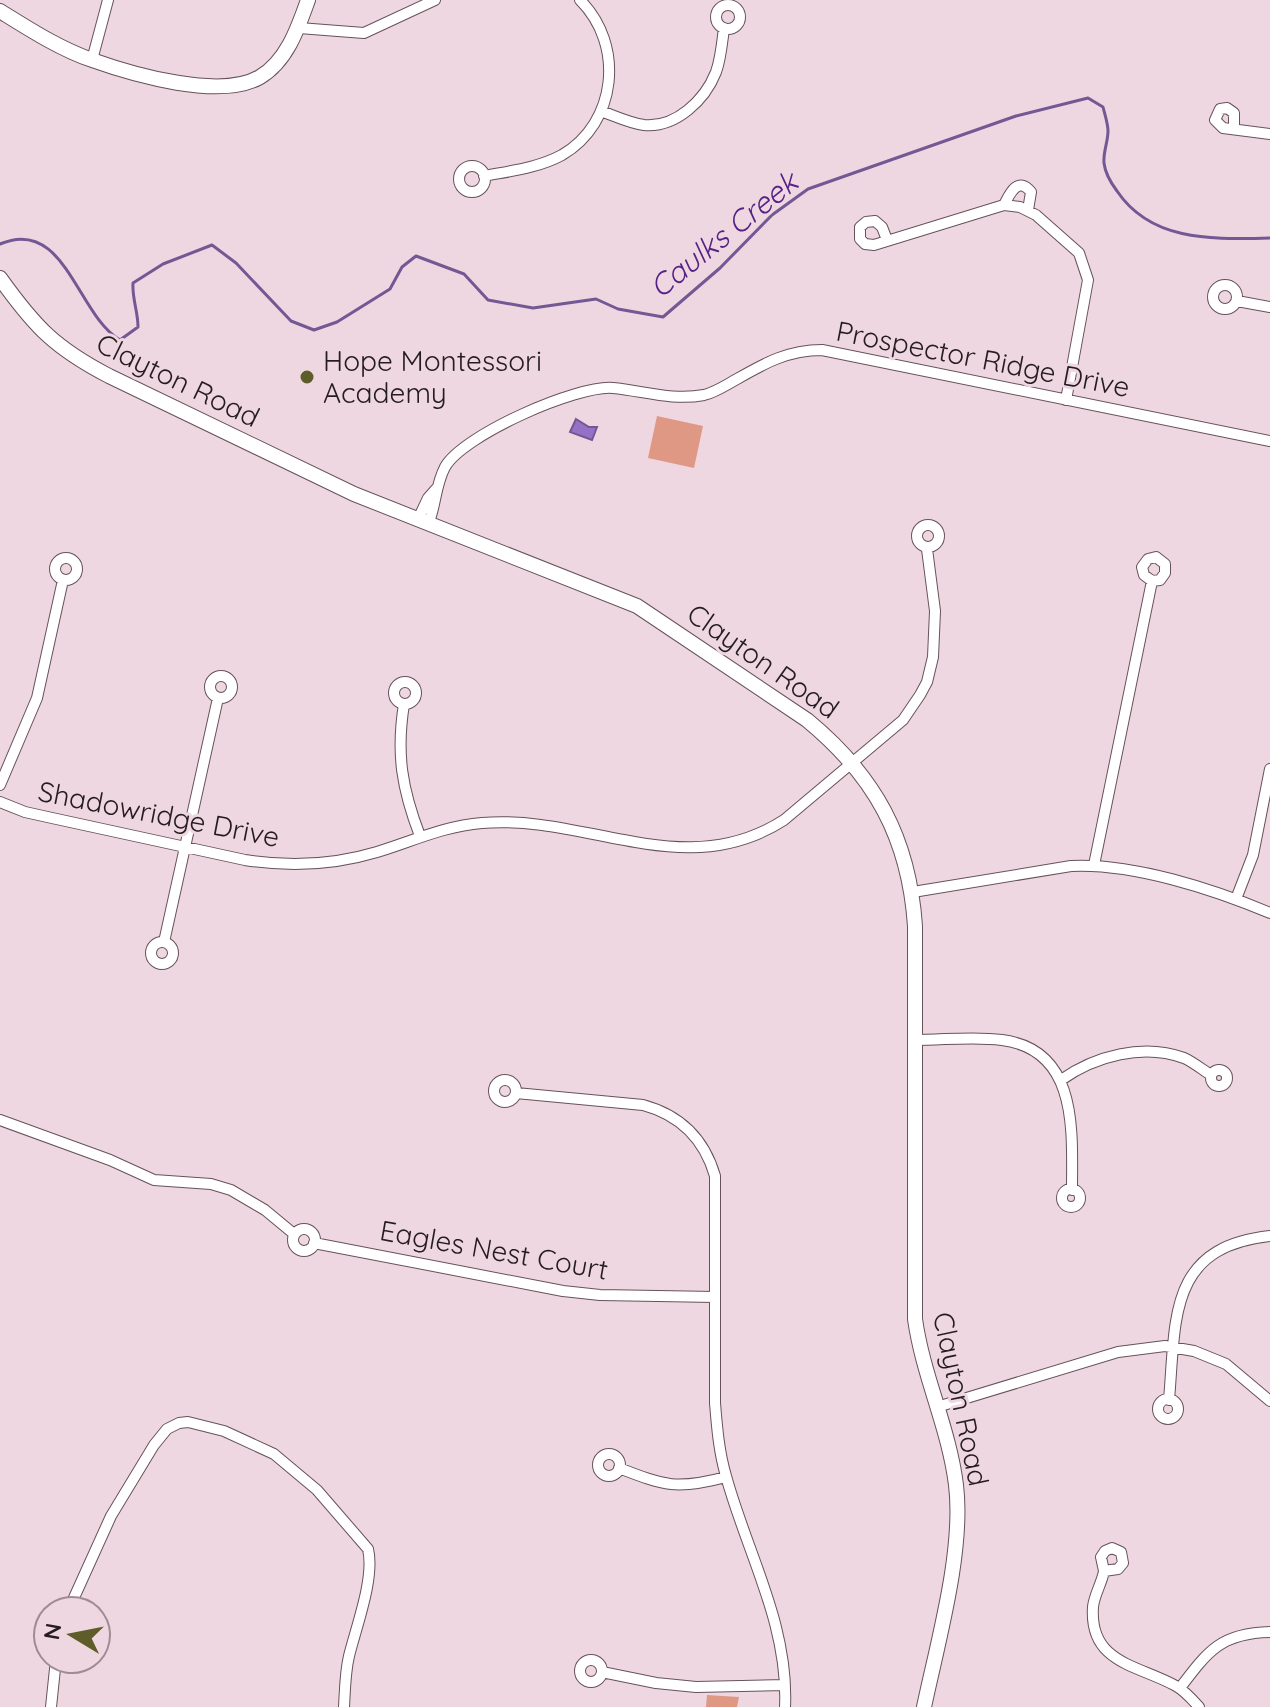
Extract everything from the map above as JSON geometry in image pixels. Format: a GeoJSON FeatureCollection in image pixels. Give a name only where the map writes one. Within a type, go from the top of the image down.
{"type":"FeatureCollection","features":[{"type":"Feature","properties":{"kind":"main road"},"geometry":{"type":"LineString","coordinates":[[0,11],[92,60],[184,84],[224,88],[249,82],[278,62],[299,28],[308,0]]}},
{"type":"Feature","properties":{"kind":"main road","name":"Clayton Road"},"geometry":{"type":"LineString","coordinates":[[3,288],[38,328],[72,357],[354,494],[637,606],[807,720],[852,763],[867,782],[891,822],[913,892],[915,1319],[921,1352],[954,1469],[955,1554],[924,1707]]}},
{"type":"Feature","properties":{"kind":"street"},"geometry":{"type":"LineString","coordinates":[[92,60],[108,0]]}},
{"type":"Feature","properties":{"kind":"street"},"geometry":{"type":"LineString","coordinates":[[299,28],[364,33],[435,0]]}},
{"type":"Feature","properties":{"kind":"street"},"geometry":{"type":"LineString","coordinates":[[484,176],[531,167],[562,155],[582,139],[601,111],[609,82],[607,52],[596,22],[580,0]]}},
{"type":"Feature","properties":{"kind":"street"},"geometry":{"type":"LineString","coordinates":[[601,111],[646,125],[664,122],[687,111],[704,93],[715,73],[724,28]]}},
{"type":"Feature","properties":{"kind":"street"},"geometry":{"type":"LineString","coordinates":[[1234,129],[1270,134]]}},
{"type":"Feature","properties":{"kind":"street"},"geometry":{"type":"LineString","coordinates":[[1004,205],[1014,187],[1023,185],[1031,192],[1028,210]]}},
{"type":"Feature","properties":{"kind":"street"},"geometry":{"type":"LineString","coordinates":[[887,240],[1004,205],[1028,210],[1072,245],[1087,271],[1088,292],[1066,400]]}},
{"type":"Feature","properties":{"kind":"street"},"geometry":{"type":"LineString","coordinates":[[1237,301],[1270,307]]}},
{"type":"Feature","properties":{"kind":"street","name":"Prospector Ridge Drive"},"geometry":{"type":"LineString","coordinates":[[423,523],[431,516],[436,504],[436,489],[446,465],[471,441],[492,428],[586,391],[610,388],[666,397],[707,394],[777,356],[807,350],[822,350],[1270,441]]}},
{"type":"Feature","properties":{"kind":"street","name":"Shadowridge Drive"},"geometry":{"type":"LineString","coordinates":[[0,802],[25,812],[260,862],[306,864],[364,856],[420,836],[469,824],[512,822],[544,825],[661,847],[692,849],[718,847],[748,839],[775,826],[903,720],[927,682],[933,657],[935,611],[927,549]]}},
{"type":"Feature","properties":{"kind":"street"},"geometry":{"type":"LineString","coordinates":[[0,785],[37,698],[63,580]]}},
{"type":"Feature","properties":{"kind":"street"},"geometry":{"type":"LineString","coordinates":[[1094,865],[1152,581]]}},
{"type":"Feature","properties":{"kind":"street"},"geometry":{"type":"LineString","coordinates":[[164,942],[218,698]]}},
{"type":"Feature","properties":{"kind":"street"},"geometry":{"type":"LineString","coordinates":[[404,704],[400,769],[420,836]]}},
{"type":"Feature","properties":{"kind":"street"},"geometry":{"type":"LineString","coordinates":[[1236,899],[1253,855],[1270,769]]}},
{"type":"Feature","properties":{"kind":"street"},"geometry":{"type":"LineString","coordinates":[[913,892],[1071,866],[1094,865],[1196,885],[1270,913]]}},
{"type":"Feature","properties":{"kind":"street"},"geometry":{"type":"LineString","coordinates":[[915,1040],[1005,1040],[1036,1053],[1061,1080],[1070,1110],[1072,1190]]}},
{"type":"Feature","properties":{"kind":"street"},"geometry":{"type":"LineString","coordinates":[[1061,1080],[1097,1059],[1149,1052],[1186,1059],[1211,1075]]}},
{"type":"Feature","properties":{"kind":"street"},"geometry":{"type":"LineString","coordinates":[[516,1093],[643,1105],[672,1116],[691,1130],[703,1147],[715,1176],[715,1403],[718,1440],[726,1477],[778,1632],[785,1707]]}},
{"type":"Feature","properties":{"kind":"street","name":"Eagles Nest Court"},"geometry":{"type":"LineString","coordinates":[[0,1120],[110,1160],[154,1180],[211,1184],[231,1190],[265,1210],[294,1234]]}},
{"type":"Feature","properties":{"kind":"street","name":"Eagles Nest Court"},"geometry":{"type":"LineString","coordinates":[[303,1229],[310,1231],[314,1236],[311,1249],[301,1251],[293,1244],[294,1234],[303,1229]]}},
{"type":"Feature","properties":{"kind":"street"},"geometry":{"type":"LineString","coordinates":[[1169,1400],[1179,1306],[1197,1268],[1228,1244],[1270,1236]]}},
{"type":"Feature","properties":{"kind":"street","name":"Eagles Nest Court"},"geometry":{"type":"LineString","coordinates":[[314,1243],[563,1291],[600,1295],[715,1297]]}},
{"type":"Feature","properties":{"kind":"street"},"geometry":{"type":"LineString","coordinates":[[937,1407],[1118,1352],[1150,1347],[1194,1351],[1226,1364],[1270,1401]]}},
{"type":"Feature","properties":{"kind":"street"},"geometry":{"type":"LineString","coordinates":[[75,1595],[111,1516],[167,1429],[179,1423],[203,1425],[240,1437],[286,1463],[317,1490],[368,1549],[370,1558],[364,1598],[348,1659],[344,1707]]}},
{"type":"Feature","properties":{"kind":"street"},"geometry":{"type":"LineString","coordinates":[[619,1468],[663,1484],[680,1486],[726,1477]]}},
{"type":"Feature","properties":{"kind":"street"},"geometry":{"type":"LineString","coordinates":[[1104,1571],[1093,1605],[1095,1631],[1108,1652],[1121,1663],[1180,1688],[1199,1707]]}},
{"type":"Feature","properties":{"kind":"street"},"geometry":{"type":"LineString","coordinates":[[1180,1688],[1210,1650],[1224,1640],[1253,1632],[1270,1632]]}},
{"type":"Feature","properties":{"kind":"street"},"geometry":{"type":"LineString","coordinates":[[602,1672],[696,1687],[785,1685]]}},
{"type":"Feature","properties":{"kind":"street"},"geometry":{"type":"LineString","coordinates":[[51,1707],[54,1675]]}},
{"type":"Feature","properties":{"kind":"shaded area"},"geometry":{"type":"Polygon","coordinates":[[[657,416],[703,426],[694,468],[648,458],[657,416]]]}},
{"type":"Feature","properties":{"kind":"shaded area"},"geometry":{"type":"Polygon","coordinates":[[[576,419],[589,427],[597,427],[592,440],[570,432],[576,419]]]}},
{"type":"Feature","properties":{"kind":"shaded area"},"geometry":{"type":"Polygon","coordinates":[[[707,1695],[739,1697],[737,1707],[706,1707],[707,1695]]]}},
{"type":"Feature","properties":{"kind":"waterway","name":"Caulks Creek"},"geometry":{"type":"LineString","coordinates":[[0,244],[22,239],[40,244],[55,255],[92,311],[105,328],[120,340],[138,327],[133,283],[163,264],[212,245],[236,263],[291,321],[314,330],[337,322],[390,289],[402,267],[416,256],[464,274],[488,300],[533,308],[596,299],[618,309],[663,317],[720,268],[772,215],[808,189],[1016,116],[1088,98],[1103,107],[1108,131],[1104,155],[1107,174],[1131,208],[1166,229],[1186,234],[1270,238]]}},
{"type":"Feature","properties":{"kind":"place","name":"Hope Montessori Academy"},"geometry":{"type":"Point","coordinates":[307,377]}}]}
